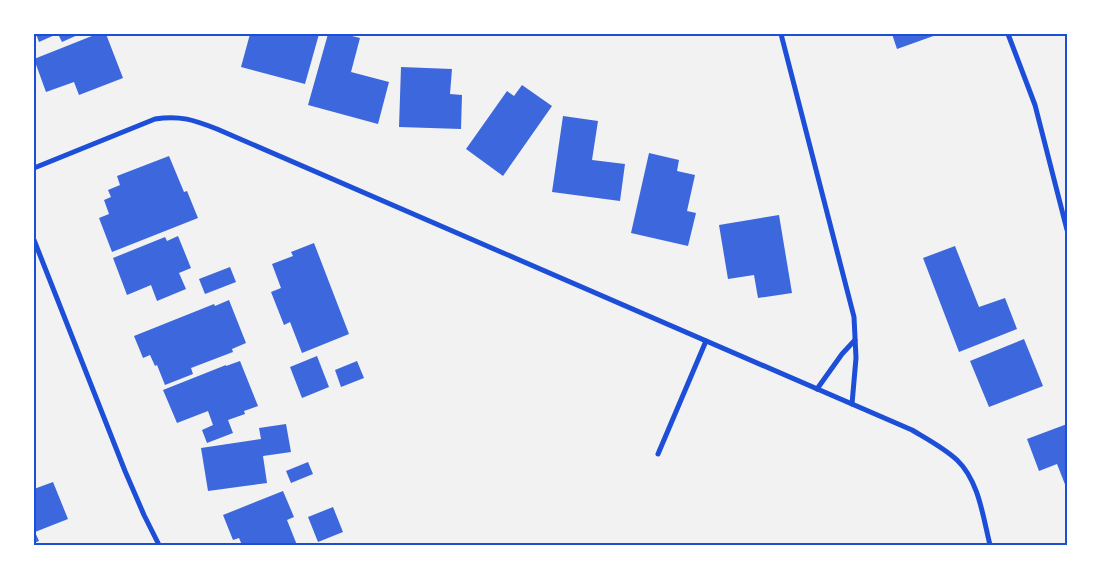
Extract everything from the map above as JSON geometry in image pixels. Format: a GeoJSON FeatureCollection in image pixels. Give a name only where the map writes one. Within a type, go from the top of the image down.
{"type":"FeatureCollection","features":[{"type":"Feature","properties":{"kind":"street"},"geometry":{"type":"LineString","coordinates":[[781,34],[851,303],[856,330],[856,358],[852,404]]}},
{"type":"Feature","properties":{"kind":"street"},"geometry":{"type":"LineString","coordinates":[[1008,34],[1035,105],[1067,230]]}},
{"type":"Feature","properties":{"kind":"street"},"geometry":{"type":"LineString","coordinates":[[34,168],[155,119],[169,117],[186,118],[217,129],[912,430],[942,448],[958,461],[975,490],[990,545]]}},
{"type":"Feature","properties":{"kind":"street"},"geometry":{"type":"LineString","coordinates":[[34,240],[127,476],[159,545]]}},
{"type":"Feature","properties":{"kind":"street"},"geometry":{"type":"LineString","coordinates":[[817,389],[842,354],[855,340]]}},
{"type":"Feature","properties":{"kind":"street"},"geometry":{"type":"LineString","coordinates":[[658,454],[706,341]]}},
{"type":"Feature","properties":{"kind":"building"},"geometry":{"type":"Polygon","coordinates":[[[36,34],[57,34],[39,42],[36,34]]]}},
{"type":"Feature","properties":{"kind":"building"},"geometry":{"type":"Polygon","coordinates":[[[58,34],[80,34],[62,42],[58,34]]]}},
{"type":"Feature","properties":{"kind":"building"},"geometry":{"type":"Polygon","coordinates":[[[97,34],[106,34],[123,78],[79,95],[74,82],[46,92],[34,59],[97,34]]]}},
{"type":"Feature","properties":{"kind":"building"},"geometry":{"type":"Polygon","coordinates":[[[250,34],[319,34],[305,84],[241,67],[250,34]]]}},
{"type":"Feature","properties":{"kind":"building"},"geometry":{"type":"Polygon","coordinates":[[[328,34],[344,34],[360,38],[351,72],[389,82],[378,124],[308,105],[328,34]]]}},
{"type":"Feature","properties":{"kind":"building"},"geometry":{"type":"Polygon","coordinates":[[[892,34],[939,34],[897,49],[892,34]]]}},
{"type":"Feature","properties":{"kind":"building"},"geometry":{"type":"Polygon","coordinates":[[[401,67],[452,69],[450,94],[462,95],[461,129],[399,127],[401,67]]]}},
{"type":"Feature","properties":{"kind":"building"},"geometry":{"type":"Polygon","coordinates":[[[522,85],[552,106],[503,176],[466,149],[507,91],[514,96],[522,85]]]}},
{"type":"Feature","properties":{"kind":"building"},"geometry":{"type":"Polygon","coordinates":[[[563,116],[598,121],[592,160],[625,164],[620,201],[552,192],[563,116]]]}},
{"type":"Feature","properties":{"kind":"building"},"geometry":{"type":"Polygon","coordinates":[[[649,153],[679,160],[677,171],[695,175],[687,211],[696,213],[688,246],[631,233],[649,153]]]}},
{"type":"Feature","properties":{"kind":"building"},"geometry":{"type":"Polygon","coordinates":[[[169,156],[184,192],[187,191],[198,218],[112,252],[99,218],[109,214],[104,200],[111,197],[108,190],[120,185],[117,176],[169,156]]]}},
{"type":"Feature","properties":{"kind":"building"},"geometry":{"type":"Polygon","coordinates":[[[779,215],[792,293],[758,298],[754,275],[728,279],[719,225],[779,215]]]}},
{"type":"Feature","properties":{"kind":"building"},"geometry":{"type":"Polygon","coordinates":[[[178,236],[191,268],[179,273],[186,289],[157,301],[151,285],[127,295],[113,258],[165,237],[167,241],[178,236]]]}},
{"type":"Feature","properties":{"kind":"building"},"geometry":{"type":"Polygon","coordinates":[[[314,243],[349,334],[302,353],[290,322],[284,325],[271,292],[281,288],[272,264],[293,256],[291,252],[314,243]]]}},
{"type":"Feature","properties":{"kind":"building"},"geometry":{"type":"Polygon","coordinates":[[[955,246],[979,307],[1005,298],[1017,329],[959,352],[923,258],[955,246]]]}},
{"type":"Feature","properties":{"kind":"building"},"geometry":{"type":"Polygon","coordinates":[[[230,267],[236,282],[205,294],[199,279],[230,267]]]}},
{"type":"Feature","properties":{"kind":"building"},"geometry":{"type":"Polygon","coordinates":[[[229,300],[246,343],[232,349],[233,352],[191,368],[193,374],[165,385],[157,365],[155,366],[150,355],[143,358],[134,336],[214,304],[215,306],[229,300]]]}},
{"type":"Feature","properties":{"kind":"building"},"geometry":{"type":"Polygon","coordinates":[[[1024,339],[1043,386],[989,407],[970,361],[1024,339]]]}},
{"type":"Feature","properties":{"kind":"building"},"geometry":{"type":"Polygon","coordinates":[[[317,356],[329,387],[302,398],[290,367],[317,356]]]}},
{"type":"Feature","properties":{"kind":"building"},"geometry":{"type":"Polygon","coordinates":[[[240,361],[258,406],[244,411],[245,414],[228,420],[233,433],[207,443],[202,430],[213,425],[208,411],[177,423],[163,390],[240,361]]]}},
{"type":"Feature","properties":{"kind":"building"},"geometry":{"type":"Polygon","coordinates":[[[357,361],[364,378],[341,387],[335,370],[357,361]]]}},
{"type":"Feature","properties":{"kind":"building"},"geometry":{"type":"Polygon","coordinates":[[[286,424],[291,452],[263,456],[267,483],[208,491],[201,448],[261,439],[259,428],[286,424]]]}},
{"type":"Feature","properties":{"kind":"building"},"geometry":{"type":"Polygon","coordinates":[[[1067,424],[1066,487],[1057,464],[1039,471],[1027,439],[1067,424]]]}},
{"type":"Feature","properties":{"kind":"building"},"geometry":{"type":"Polygon","coordinates":[[[308,462],[313,474],[291,483],[286,471],[308,462]]]}},
{"type":"Feature","properties":{"kind":"building"},"geometry":{"type":"Polygon","coordinates":[[[53,482],[68,519],[35,532],[39,541],[34,543],[34,489],[53,482]]]}},
{"type":"Feature","properties":{"kind":"building"},"geometry":{"type":"Polygon","coordinates":[[[283,491],[294,517],[287,520],[297,545],[242,545],[239,538],[233,540],[223,515],[283,491]]]}},
{"type":"Feature","properties":{"kind":"building"},"geometry":{"type":"Polygon","coordinates":[[[333,507],[343,532],[318,542],[308,517],[333,507]]]}}]}
